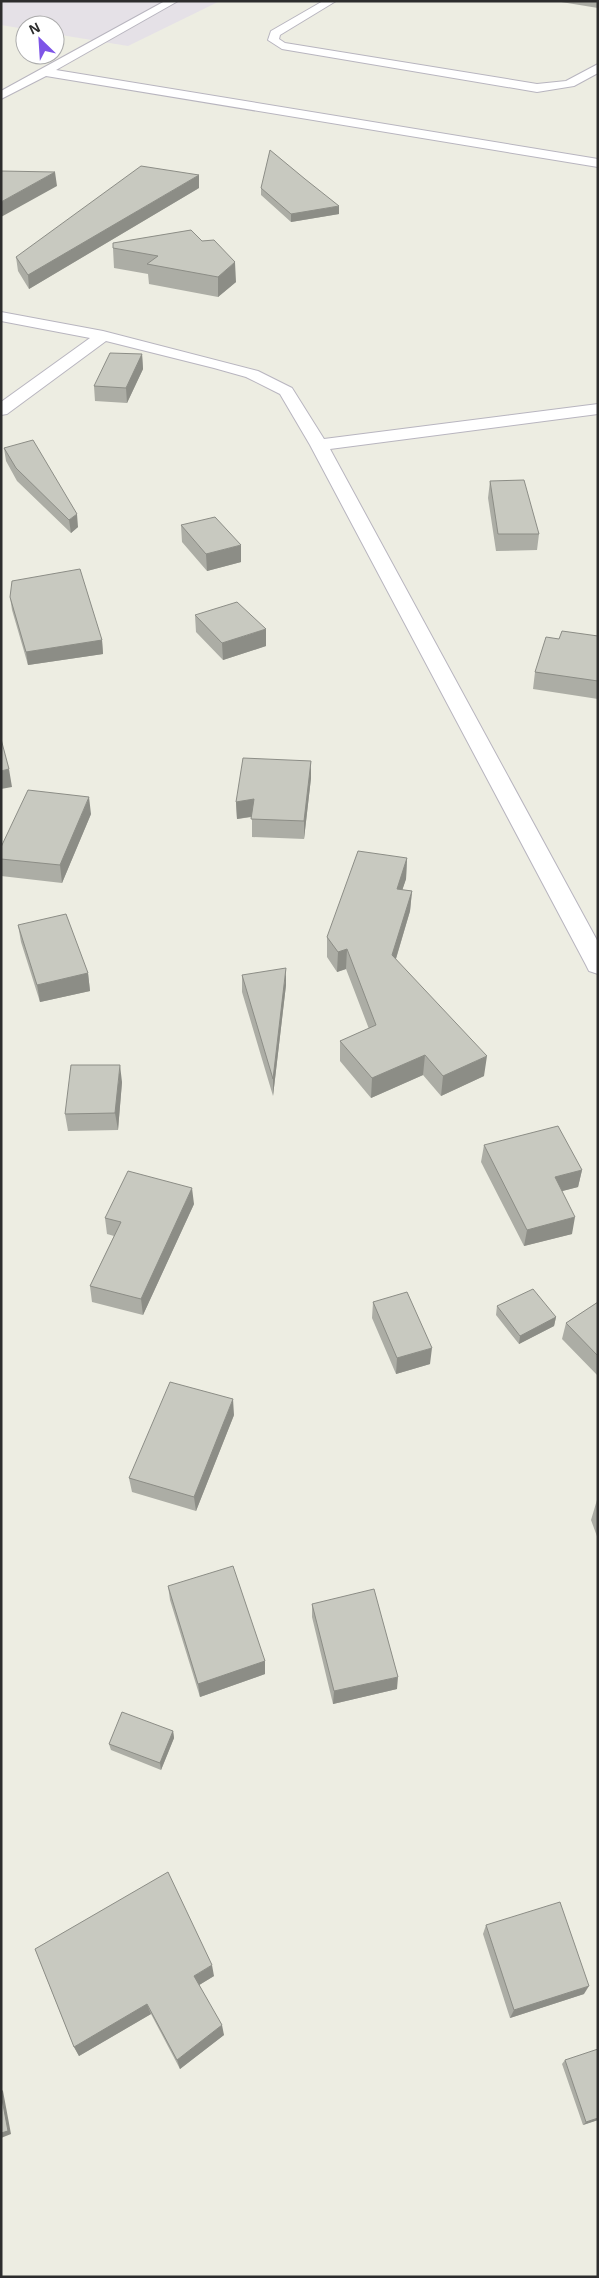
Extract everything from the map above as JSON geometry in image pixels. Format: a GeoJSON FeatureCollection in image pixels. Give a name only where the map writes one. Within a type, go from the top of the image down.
{"type":"FeatureCollection","features":[{"type":"Feature","properties":{"kind":"street"},"geometry":{"type":"LineString","coordinates":[[1,96],[173,1]]}},
{"type":"Feature","properties":{"kind":"street"},"geometry":{"type":"LineString","coordinates":[[331,1],[275,33],[273,40],[282,46],[538,88],[566,86],[585,78],[598,67]]}},
{"type":"Feature","properties":{"kind":"street"},"geometry":{"type":"LineString","coordinates":[[45,72],[598,163]]}},
{"type":"Feature","properties":{"kind":"street"},"geometry":{"type":"LineString","coordinates":[[1,316],[103,336],[219,364],[252,374],[286,391],[319,445],[590,934],[598,965]]}},
{"type":"Feature","properties":{"kind":"street"},"geometry":{"type":"LineString","coordinates":[[1,410],[103,336]]}},
{"type":"Feature","properties":{"kind":"street"},"geometry":{"type":"LineString","coordinates":[[319,445],[598,409]]}},
{"type":"Feature","properties":{"kind":"shaded area"},"geometry":{"type":"Polygon","coordinates":[[[1,1],[220,1],[128,46],[65,36],[65,15],[15,15],[15,27],[1,25],[1,1]]]}},
{"type":"Feature","properties":{"kind":"building"},"geometry":{"type":"Polygon","coordinates":[[[270,150],[339,206],[291,214],[261,188],[270,150]]]}},
{"type":"Feature","properties":{"kind":"building"},"geometry":{"type":"Polygon","coordinates":[[[141,166],[199,175],[28,275],[16,257],[141,166]]]}},
{"type":"Feature","properties":{"kind":"building"},"geometry":{"type":"Polygon","coordinates":[[[1,171],[55,172],[1,202],[1,171]]]}},
{"type":"Feature","properties":{"kind":"building"},"geometry":{"type":"Polygon","coordinates":[[[191,230],[202,241],[214,240],[235,262],[218,277],[147,264],[158,256],[113,248],[113,243],[191,230]]]}},
{"type":"Feature","properties":{"kind":"building"},"geometry":{"type":"Polygon","coordinates":[[[110,353],[142,354],[126,388],[94,386],[110,353]]]}},
{"type":"Feature","properties":{"kind":"building"},"geometry":{"type":"Polygon","coordinates":[[[33,440],[77,514],[69,520],[16,468],[4,448],[33,440]]]}},
{"type":"Feature","properties":{"kind":"building"},"geometry":{"type":"Polygon","coordinates":[[[524,480],[539,534],[498,534],[490,481],[524,480]]]}},
{"type":"Feature","properties":{"kind":"building"},"geometry":{"type":"Polygon","coordinates":[[[215,517],[241,545],[206,554],[181,525],[215,517]]]}},
{"type":"Feature","properties":{"kind":"building"},"geometry":{"type":"Polygon","coordinates":[[[80,569],[102,640],[26,652],[10,597],[12,581],[80,569]]]}},
{"type":"Feature","properties":{"kind":"building"},"geometry":{"type":"Polygon","coordinates":[[[237,602],[266,629],[222,643],[195,615],[237,602]]]}},
{"type":"Feature","properties":{"kind":"building"},"geometry":{"type":"Polygon","coordinates":[[[562,631],[598,636],[598,681],[535,672],[546,637],[559,639],[562,631]]]}},
{"type":"Feature","properties":{"kind":"building"},"geometry":{"type":"Polygon","coordinates":[[[1,739],[9,769],[1,771],[1,739]]]}},
{"type":"Feature","properties":{"kind":"building"},"geometry":{"type":"Polygon","coordinates":[[[243,758],[311,761],[304,821],[251,819],[254,799],[236,802],[243,758]]]}},
{"type":"Feature","properties":{"kind":"building"},"geometry":{"type":"Polygon","coordinates":[[[28,790],[89,797],[60,865],[1,859],[1,847],[28,790]]]}},
{"type":"Feature","properties":{"kind":"building"},"geometry":{"type":"Polygon","coordinates":[[[358,851],[407,858],[397,889],[412,891],[392,955],[487,1056],[443,1076],[425,1055],[372,1078],[340,1041],[376,1025],[347,949],[338,952],[327,937],[358,851]]]}},
{"type":"Feature","properties":{"kind":"building"},"geometry":{"type":"Polygon","coordinates":[[[66,914],[88,973],[37,985],[18,925],[66,914]]]}},
{"type":"Feature","properties":{"kind":"building"},"geometry":{"type":"Polygon","coordinates":[[[286,968],[273,1079],[242,975],[286,968]]]}},
{"type":"Feature","properties":{"kind":"building"},"geometry":{"type":"Polygon","coordinates":[[[71,1065],[120,1065],[115,1113],[65,1114],[71,1065]]]}},
{"type":"Feature","properties":{"kind":"building"},"geometry":{"type":"Polygon","coordinates":[[[558,1126],[582,1170],[555,1177],[575,1217],[527,1230],[484,1145],[558,1126]]]}},
{"type":"Feature","properties":{"kind":"building"},"geometry":{"type":"Polygon","coordinates":[[[128,1171],[192,1188],[141,1299],[90,1286],[121,1222],[105,1218],[128,1171]]]}},
{"type":"Feature","properties":{"kind":"building"},"geometry":{"type":"Polygon","coordinates":[[[533,1289],[556,1317],[520,1336],[497,1306],[533,1289]]]}},
{"type":"Feature","properties":{"kind":"building"},"geometry":{"type":"Polygon","coordinates":[[[407,1292],[432,1348],[397,1358],[373,1302],[407,1292]]]}},
{"type":"Feature","properties":{"kind":"building"},"geometry":{"type":"Polygon","coordinates":[[[598,1302],[598,1356],[566,1323],[598,1302]]]}},
{"type":"Feature","properties":{"kind":"building"},"geometry":{"type":"Polygon","coordinates":[[[170,1382],[233,1399],[194,1497],[129,1478],[170,1382]]]}},
{"type":"Feature","properties":{"kind":"building"},"geometry":{"type":"Polygon","coordinates":[[[233,1566],[265,1661],[198,1684],[168,1586],[233,1566]]]}},
{"type":"Feature","properties":{"kind":"building"},"geometry":{"type":"Polygon","coordinates":[[[374,1589],[398,1677],[334,1691],[312,1604],[374,1589]]]}},
{"type":"Feature","properties":{"kind":"building"},"geometry":{"type":"Polygon","coordinates":[[[122,1712],[173,1731],[160,1763],[109,1744],[122,1712]]]}},
{"type":"Feature","properties":{"kind":"building"},"geometry":{"type":"Polygon","coordinates":[[[168,1872],[212,1965],[194,1976],[222,2025],[177,2060],[147,2004],[74,2047],[35,1949],[168,1872]]]}},
{"type":"Feature","properties":{"kind":"building"},"geometry":{"type":"Polygon","coordinates":[[[560,1902],[589,1986],[514,2010],[486,1925],[560,1902]]]}},
{"type":"Feature","properties":{"kind":"building"},"geometry":{"type":"Polygon","coordinates":[[[598,2049],[598,2118],[586,2122],[565,2060],[598,2049]]]}},
{"type":"Feature","properties":{"kind":"building"},"geometry":{"type":"Polygon","coordinates":[[[1,2094],[8,2131],[1,2133],[1,2094]]]}}]}
